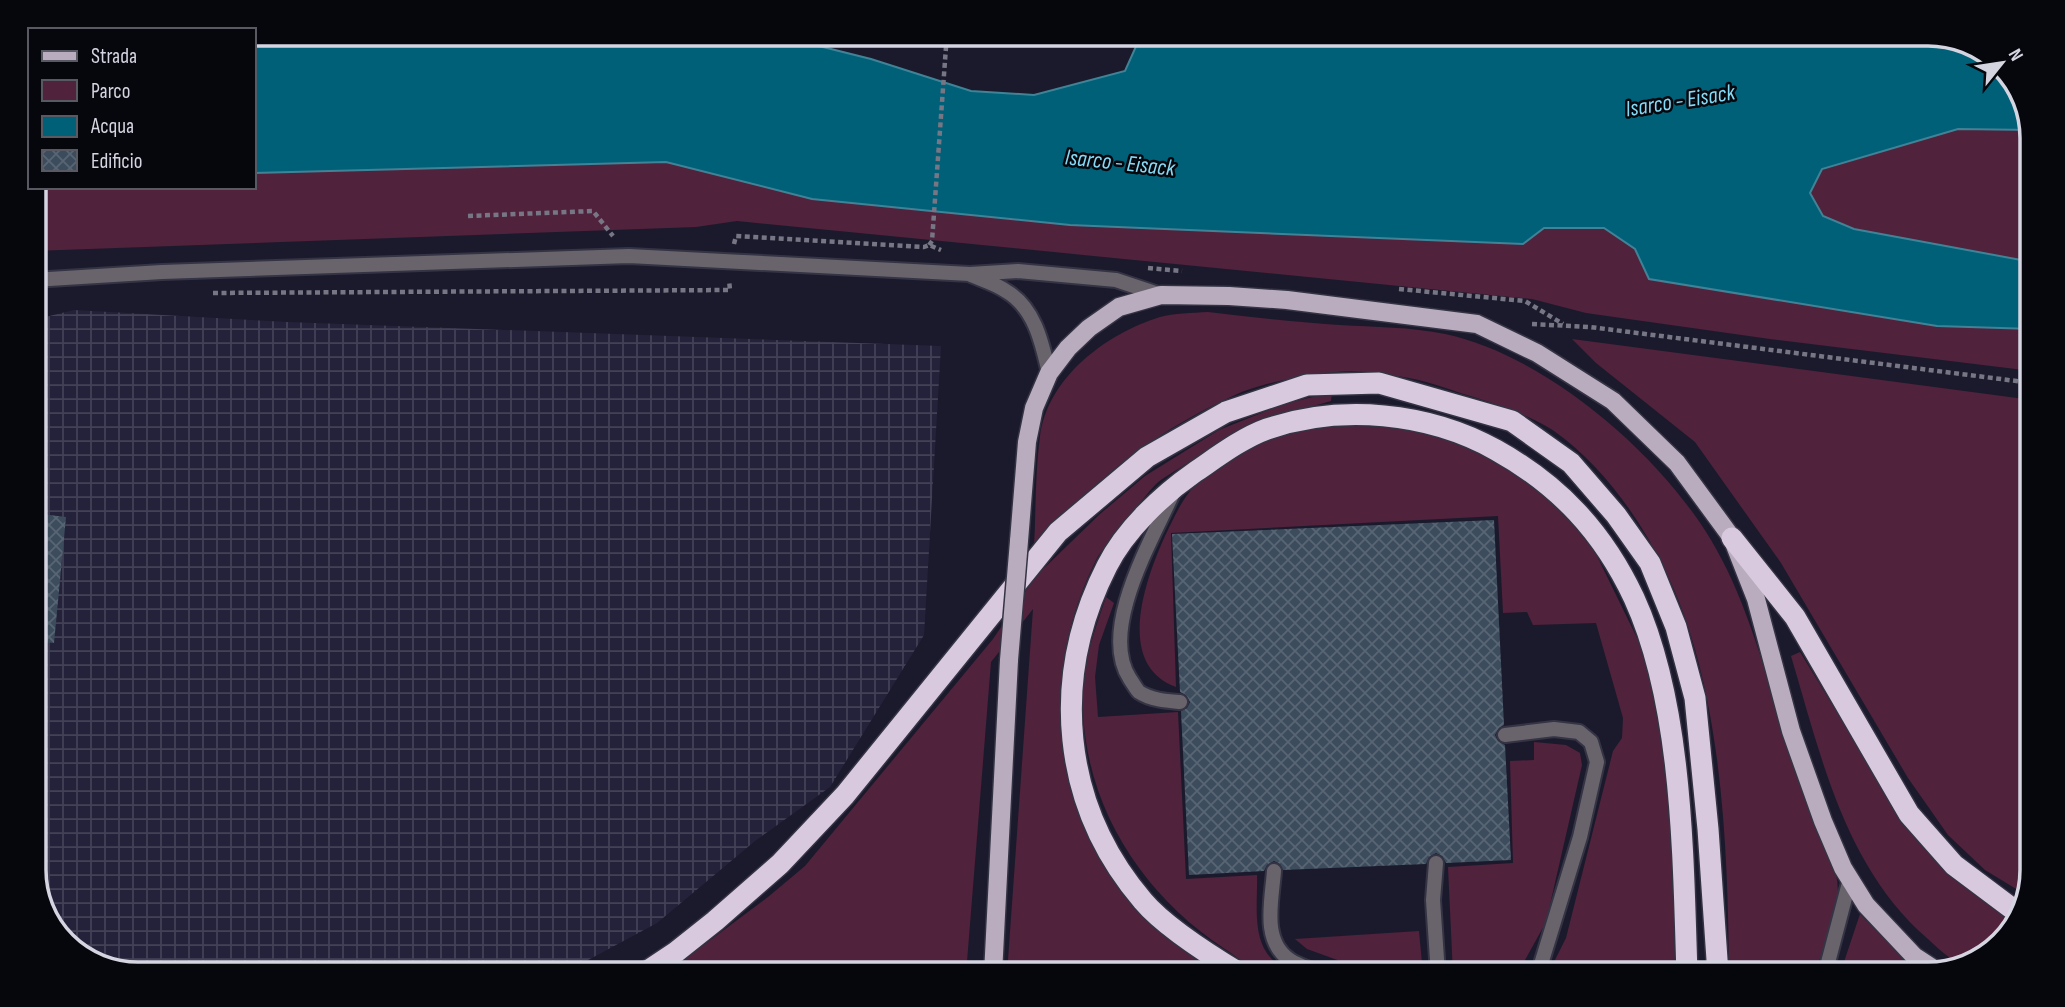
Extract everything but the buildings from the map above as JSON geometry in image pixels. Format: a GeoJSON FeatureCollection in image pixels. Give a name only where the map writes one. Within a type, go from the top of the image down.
{"type":"FeatureCollection","features":[{"type":"Feature","properties":{"kind":"highway"},"geometry":{"type":"LineString","coordinates":[[660,962],[686,944],[780,864],[845,795],[1058,532],[1147,457],[1226,412],[1307,385],[1379,383],[1512,421],[1571,463],[1616,514],[1650,563],[1676,627],[1695,698],[1709,829],[1718,962]]}},
{"type":"Feature","properties":{"kind":"highway"},"geometry":{"type":"LineString","coordinates":[[1223,962],[1188,939],[1144,903],[1107,848],[1084,800],[1073,747],[1070,709],[1075,660],[1086,613],[1108,562],[1143,515],[1177,484],[1217,456],[1265,430],[1312,418],[1365,415],[1400,417],[1447,427],[1486,444],[1528,468],[1569,502],[1604,547],[1634,598],[1658,667],[1671,735],[1680,826],[1686,962]]}},
{"type":"Feature","properties":{"kind":"highway"},"geometry":{"type":"LineString","coordinates":[[1732,538],[1796,617],[1909,814],[1954,864],[2011,907]]}},
{"type":"Feature","properties":{"kind":"main road"},"geometry":{"type":"LineString","coordinates":[[994,962],[1009,660],[1027,442],[1034,408],[1049,373],[1068,348],[1089,328],[1119,307],[1161,295],[1287,300],[1477,324],[1537,353],[1613,401],[1677,463],[1732,538],[1756,599],[1791,731],[1823,821],[1850,879],[1866,905],[1914,956],[1923,962]]}},
{"type":"Feature","properties":{"kind":"street"},"geometry":{"type":"LineString","coordinates":[[46,279],[162,272],[629,256],[970,274],[1018,271],[1116,280],[1161,295]]}},
{"type":"Feature","properties":{"kind":"street"},"geometry":{"type":"LineString","coordinates":[[970,274],[1008,292],[1028,312],[1041,340],[1049,373]]}},
{"type":"Feature","properties":{"kind":"street"},"geometry":{"type":"LineString","coordinates":[[1177,484],[1127,598],[1119,633],[1123,668],[1138,691],[1156,699],[1181,702]]}},
{"type":"Feature","properties":{"kind":"street"},"geometry":{"type":"LineString","coordinates":[[1505,735],[1554,729],[1579,732],[1591,742],[1597,762],[1580,836],[1542,962]]}},
{"type":"Feature","properties":{"kind":"street"},"geometry":{"type":"LineString","coordinates":[[1436,863],[1433,900],[1437,962]]}},
{"type":"Feature","properties":{"kind":"street"},"geometry":{"type":"LineString","coordinates":[[1274,871],[1270,923],[1274,944],[1294,962]]}},
{"type":"Feature","properties":{"kind":"street"},"geometry":{"type":"LineString","coordinates":[[1828,962],[1850,879]]}},
{"type":"Feature","properties":{"kind":"path"},"geometry":{"type":"LineString","coordinates":[[211,293],[730,290],[729,261],[736,236],[925,247],[929,245],[932,235],[946,46]]}},
{"type":"Feature","properties":{"kind":"path"},"geometry":{"type":"LineString","coordinates":[[468,216],[593,211],[629,256]]}},
{"type":"Feature","properties":{"kind":"path"},"geometry":{"type":"LineString","coordinates":[[1526,324],[1577,326],[2019,381]]}},
{"type":"Feature","properties":{"kind":"shaded area"},"geometry":{"type":"Polygon","coordinates":[[[74,310],[287,322],[941,346],[924,635],[830,787],[755,841],[657,923],[584,962],[137,962],[113,958],[86,946],[68,930],[55,910],[47,888],[46,317],[74,310]]]}},
{"type":"Feature","properties":{"kind":"green space"},"geometry":{"type":"Polygon","coordinates":[[[1958,129],[2019,130],[2019,260],[1854,229],[1823,216],[1809,193],[1822,170],[1958,129]]]}},
{"type":"Feature","properties":{"kind":"green space"},"geometry":{"type":"Polygon","coordinates":[[[666,162],[813,199],[1070,225],[1523,244],[1544,228],[1604,228],[1635,249],[1937,326],[2019,329],[2019,369],[1586,313],[1532,299],[737,221],[696,227],[46,251],[46,189],[256,189],[256,173],[666,162]]]}},
{"type":"Feature","properties":{"kind":"green space"},"geometry":{"type":"Polygon","coordinates":[[[1208,312],[1419,330],[1483,345],[1559,385],[1596,412],[1662,474],[1711,540],[1733,582],[1832,859],[1837,881],[1837,903],[1819,962],[1729,962],[1727,873],[1718,766],[1710,713],[1683,613],[1664,568],[1631,511],[1588,459],[1546,426],[1517,412],[1426,382],[1373,372],[1338,372],[1276,382],[1247,390],[1217,404],[1180,423],[1145,446],[1088,492],[1034,548],[1040,436],[1045,415],[1055,395],[1067,377],[1083,361],[1120,334],[1165,316],[1208,312]]]}},
{"type":"Feature","properties":{"kind":"green space"},"geometry":{"type":"Polygon","coordinates":[[[1572,339],[2019,398],[2020,870],[2017,890],[1985,870],[1948,835],[1908,778],[1781,563],[1695,442],[1596,363],[1572,339]]]}},
{"type":"Feature","properties":{"kind":"green space"},"geometry":{"type":"Polygon","coordinates":[[[1332,392],[1331,401],[1238,434],[1203,453],[1155,485],[1096,560],[1077,606],[1065,653],[1061,699],[1064,746],[1074,791],[1090,834],[1114,876],[1144,916],[1170,940],[1201,962],[1008,962],[1033,609],[991,662],[967,962],[681,962],[805,866],[993,639],[1036,576],[1100,514],[1145,476],[1219,430],[1281,405],[1332,392]]]}},
{"type":"Feature","properties":{"kind":"green space"},"geometry":{"type":"Polygon","coordinates":[[[1381,422],[1420,428],[1498,457],[1552,499],[1595,552],[1639,642],[1655,694],[1666,746],[1674,869],[1676,962],[1555,962],[1566,938],[1613,751],[1622,738],[1623,718],[1596,623],[1533,625],[1527,612],[1503,613],[1498,516],[1171,533],[1176,687],[1157,676],[1145,660],[1140,640],[1140,619],[1150,574],[1174,518],[1195,485],[1233,457],[1259,444],[1285,433],[1329,423],[1381,422]]]}},
{"type":"Feature","properties":{"kind":"green space"},"geometry":{"type":"Polygon","coordinates":[[[1106,597],[1114,603],[1099,645],[1095,677],[1098,717],[1178,712],[1186,879],[1257,875],[1259,935],[1269,956],[1276,962],[1243,962],[1196,928],[1146,877],[1108,816],[1095,782],[1083,711],[1088,653],[1106,597]]]}},
{"type":"Feature","properties":{"kind":"green space"},"geometry":{"type":"Polygon","coordinates":[[[1800,652],[1862,753],[2010,911],[1997,930],[1979,946],[1963,955],[1949,957],[1919,931],[1893,902],[1871,871],[1837,803],[1791,656],[1800,652]]]}},
{"type":"Feature","properties":{"kind":"green space"},"geometry":{"type":"Polygon","coordinates":[[[1534,742],[1566,745],[1580,753],[1582,765],[1546,922],[1525,962],[1452,962],[1448,867],[1513,863],[1510,761],[1534,760],[1534,742]]]}},
{"type":"Feature","properties":{"kind":"green space"},"geometry":{"type":"Polygon","coordinates":[[[1860,914],[1909,962],[1844,962],[1860,914]]]}},
{"type":"Feature","properties":{"kind":"green space"},"geometry":{"type":"Polygon","coordinates":[[[1419,931],[1422,962],[1343,962],[1307,949],[1295,939],[1419,931]]]}},
{"type":"Feature","properties":{"kind":"water","name":"Isarco - Eisack"},"geometry":{"type":"Polygon","coordinates":[[[256,46],[819,46],[871,59],[971,91],[1034,95],[1125,71],[1136,46],[1940,46],[1967,55],[1967,98],[2010,98],[2019,130],[1958,129],[1822,169],[1810,193],[1823,216],[1854,229],[2019,260],[2019,329],[1937,326],[1649,279],[1635,249],[1604,228],[1544,228],[1523,244],[1070,225],[812,199],[666,162],[256,173],[256,46]]]}}]}
